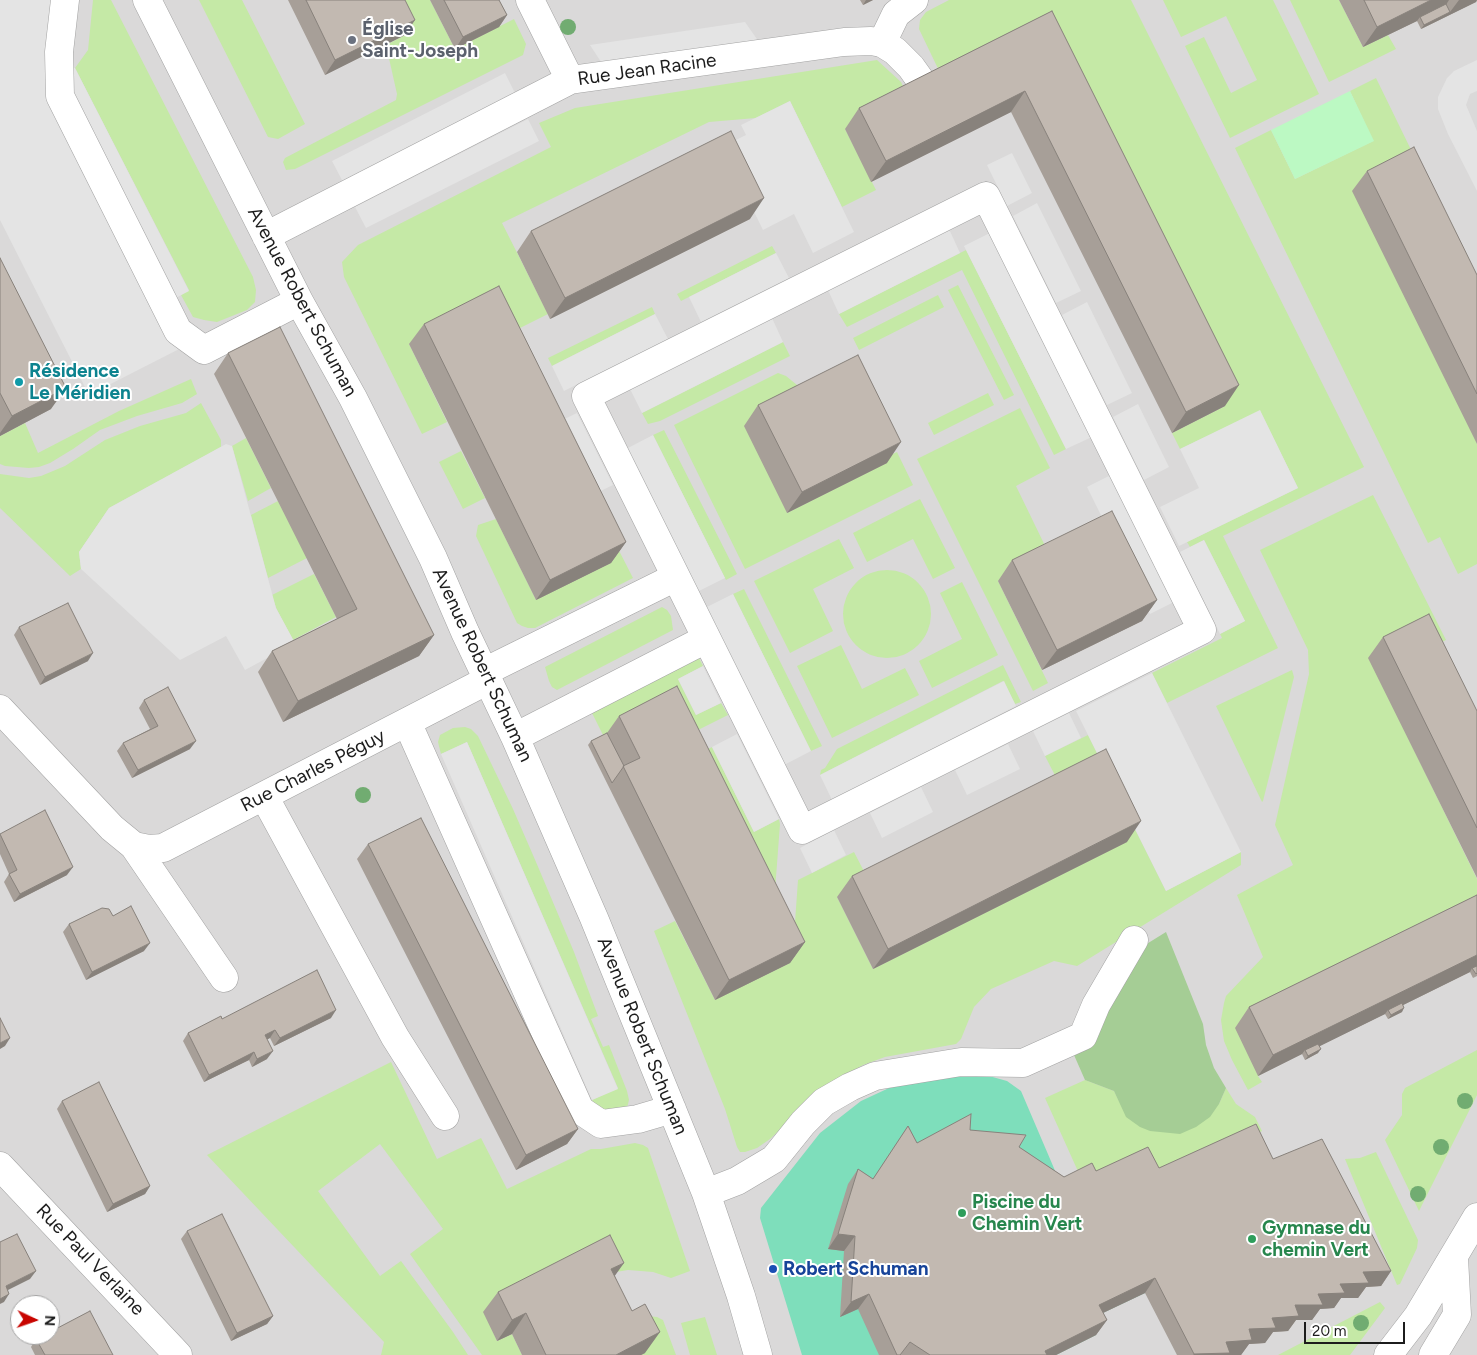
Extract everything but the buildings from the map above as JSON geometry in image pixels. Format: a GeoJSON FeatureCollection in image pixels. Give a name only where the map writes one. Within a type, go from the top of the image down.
{"type":"FeatureCollection","features":[{"type":"Feature","properties":{"kind":"street"},"geometry":{"type":"LineString","coordinates":[[65,0],[59,52],[60,96],[178,331],[204,350],[299,301]]}},
{"type":"Feature","properties":{"kind":"street","name":"Avenue Robert Schuman"},"geometry":{"type":"LineString","coordinates":[[148,0],[299,301],[353,398],[428,549],[515,737],[594,918],[706,1193],[741,1296],[758,1355]]}},
{"type":"Feature","properties":{"kind":"street"},"geometry":{"type":"LineString","coordinates":[[530,0],[570,80]]}},
{"type":"Feature","properties":{"kind":"street"},"geometry":{"type":"LineString","coordinates":[[882,44],[896,14],[914,0]]}},
{"type":"Feature","properties":{"kind":"street","name":"Rue Jean Racine"},"geometry":{"type":"LineString","coordinates":[[266,236],[570,80],[844,42],[870,41],[882,44],[895,51],[911,67],[926,88]]}},
{"type":"Feature","properties":{"kind":"street"},"geometry":{"type":"LineString","coordinates":[[986,196],[1202,630],[802,830],[706,639],[586,396],[986,196]]}},
{"type":"Feature","properties":{"kind":"street","name":"Rue Charles Péguy"},"geometry":{"type":"LineString","coordinates":[[134,846],[149,849],[163,848],[407,722],[486,676],[676,577]]}},
{"type":"Feature","properties":{"kind":"street"},"geometry":{"type":"LineString","coordinates":[[515,737],[706,639]]}},
{"type":"Feature","properties":{"kind":"street"},"geometry":{"type":"LineString","coordinates":[[0,709],[112,828],[134,846],[224,978]]}},
{"type":"Feature","properties":{"kind":"street"},"geometry":{"type":"LineString","coordinates":[[407,722],[580,1110],[601,1124],[638,1118],[672,1109]]}},
{"type":"Feature","properties":{"kind":"street"},"geometry":{"type":"LineString","coordinates":[[264,796],[395,1037],[445,1116]]}},
{"type":"Feature","properties":{"kind":"street"},"geometry":{"type":"LineString","coordinates":[[706,1193],[737,1181],[774,1159],[803,1123],[824,1102],[850,1087],[875,1076],[961,1062],[1023,1063],[1083,1036],[1096,1006],[1134,940]]}},
{"type":"Feature","properties":{"kind":"street","name":"Rue Paul Verlaine"},"geometry":{"type":"LineString","coordinates":[[0,1166],[178,1355]]}},
{"type":"Feature","properties":{"kind":"street"},"geometry":{"type":"LineString","coordinates":[[1388,1355],[1418,1316],[1477,1217]]}},
{"type":"Feature","properties":{"kind":"street"},"geometry":{"type":"LineString","coordinates":[[1433,1355],[1457,1315],[1454,1258]]}},
{"type":"Feature","properties":{"kind":"shaded area"},"geometry":{"type":"Polygon","coordinates":[[[0,0],[1477,0],[1477,1355],[0,1355],[0,0]]]}},
{"type":"Feature","properties":{"kind":"shaded area"},"geometry":{"type":"Polygon","coordinates":[[[0,0],[54,0],[52,68],[75,68],[189,291],[168,302],[189,344],[89,395],[0,220],[0,0]]]}},
{"type":"Feature","properties":{"kind":"shaded area"},"geometry":{"type":"Polygon","coordinates":[[[745,22],[759,42],[603,65],[590,45],[745,22]]]}},
{"type":"Feature","properties":{"kind":"shaded area"},"geometry":{"type":"Polygon","coordinates":[[[1477,60],[1477,91],[1470,94],[1466,105],[1477,131],[1477,191],[1448,134],[1438,109],[1438,97],[1447,78],[1454,71],[1477,60]]]}},
{"type":"Feature","properties":{"kind":"shaded area"},"geometry":{"type":"Polygon","coordinates":[[[505,73],[517,97],[344,184],[332,161],[505,73]]]}},
{"type":"Feature","properties":{"kind":"shaded area"},"geometry":{"type":"Polygon","coordinates":[[[790,101],[854,232],[813,253],[794,214],[763,230],[722,147],[746,135],[741,125],[790,101]]]}},
{"type":"Feature","properties":{"kind":"shaded area"},"geometry":{"type":"Polygon","coordinates":[[[528,119],[539,141],[366,228],[355,207],[528,119]]]}},
{"type":"Feature","properties":{"kind":"shaded area"},"geometry":{"type":"Polygon","coordinates":[[[1012,153],[1032,193],[1007,206],[987,165],[1012,153]]]}},
{"type":"Feature","properties":{"kind":"shaded area"},"geometry":{"type":"Polygon","coordinates":[[[1037,203],[1081,291],[1056,303],[1013,216],[1037,203]]]}},
{"type":"Feature","properties":{"kind":"shaded area"},"geometry":{"type":"Polygon","coordinates":[[[949,229],[960,253],[839,314],[828,290],[949,229]]]}},
{"type":"Feature","properties":{"kind":"shaded area"},"geometry":{"type":"Polygon","coordinates":[[[990,233],[1092,437],[1066,449],[964,246],[990,233]]]}},
{"type":"Feature","properties":{"kind":"shaded area"},"geometry":{"type":"Polygon","coordinates":[[[776,253],[789,278],[701,322],[689,297],[776,253]]]}},
{"type":"Feature","properties":{"kind":"shaded area"},"geometry":{"type":"Polygon","coordinates":[[[1087,302],[1132,393],[1107,405],[1062,315],[1087,302]]]}},
{"type":"Feature","properties":{"kind":"shaded area"},"geometry":{"type":"Polygon","coordinates":[[[655,314],[668,339],[564,391],[552,366],[655,314]]]}},
{"type":"Feature","properties":{"kind":"shaded area"},"geometry":{"type":"Polygon","coordinates":[[[772,318],[783,342],[642,413],[630,389],[772,318]]]}},
{"type":"Feature","properties":{"kind":"shaded area"},"geometry":{"type":"Polygon","coordinates":[[[1138,404],[1169,467],[1144,480],[1113,417],[1138,404]]]}},
{"type":"Feature","properties":{"kind":"shaded area"},"geometry":{"type":"Polygon","coordinates":[[[1260,410],[1298,488],[1179,546],[1160,507],[1199,488],[1180,449],[1260,410]]]}},
{"type":"Feature","properties":{"kind":"shaded area"},"geometry":{"type":"Polygon","coordinates":[[[577,413],[613,485],[588,497],[552,425],[577,413]]]}},
{"type":"Feature","properties":{"kind":"shaded area"},"geometry":{"type":"Polygon","coordinates":[[[653,435],[725,578],[697,592],[626,449],[653,435]]]}},
{"type":"Feature","properties":{"kind":"shaded area"},"geometry":{"type":"Polygon","coordinates":[[[226,444],[232,446],[276,608],[295,643],[245,670],[226,636],[180,660],[81,569],[79,552],[109,508],[226,444]]]}},
{"type":"Feature","properties":{"kind":"shaded area"},"geometry":{"type":"Polygon","coordinates":[[[1111,475],[1174,602],[1150,614],[1087,487],[1111,475]]]}},
{"type":"Feature","properties":{"kind":"shaded area"},"geometry":{"type":"Polygon","coordinates":[[[1204,540],[1245,621],[1220,634],[1180,552],[1204,540]]]}},
{"type":"Feature","properties":{"kind":"shaded area"},"geometry":{"type":"Polygon","coordinates":[[[733,594],[811,751],[784,765],[705,608],[733,594]]]}},
{"type":"Feature","properties":{"kind":"shaded area"},"geometry":{"type":"Polygon","coordinates":[[[703,666],[721,703],[696,715],[678,679],[703,666]]]}},
{"type":"Feature","properties":{"kind":"shaded area"},"geometry":{"type":"Polygon","coordinates":[[[1152,673],[1241,852],[1166,891],[1076,711],[1152,673]]]}},
{"type":"Feature","properties":{"kind":"shaded area"},"geometry":{"type":"Polygon","coordinates":[[[1004,681],[1016,706],[832,800],[820,775],[1004,681]]]}},
{"type":"Feature","properties":{"kind":"shaded area"},"geometry":{"type":"Polygon","coordinates":[[[1069,713],[1081,738],[1045,756],[1033,731],[1069,713]]]}},
{"type":"Feature","properties":{"kind":"shaded area"},"geometry":{"type":"Polygon","coordinates":[[[737,734],[779,819],[754,832],[712,747],[737,734]]]}},
{"type":"Feature","properties":{"kind":"shaded area"},"geometry":{"type":"Polygon","coordinates":[[[467,742],[618,1089],[592,1100],[441,754],[467,742]]]}},
{"type":"Feature","properties":{"kind":"shaded area"},"geometry":{"type":"Polygon","coordinates":[[[1008,744],[1020,769],[967,795],[955,770],[1008,744]]]}},
{"type":"Feature","properties":{"kind":"shaded area"},"geometry":{"type":"Polygon","coordinates":[[[921,787],[933,812],[882,838],[870,813],[921,787]]]}},
{"type":"Feature","properties":{"kind":"shaded area"},"geometry":{"type":"Polygon","coordinates":[[[834,830],[846,855],[812,873],[800,848],[834,830]]]}},
{"type":"Feature","properties":{"kind":"green space"},"geometry":{"type":"Polygon","coordinates":[[[93,0],[111,0],[253,277],[256,290],[255,302],[247,310],[217,322],[204,320],[193,317],[181,295],[189,290],[75,68],[88,50],[93,0]]]}},
{"type":"Feature","properties":{"kind":"green space"},"geometry":{"type":"Polygon","coordinates":[[[199,0],[242,0],[305,124],[278,139],[268,137],[199,0]]]}},
{"type":"Feature","properties":{"kind":"green space"},"geometry":{"type":"Polygon","coordinates":[[[388,0],[430,0],[455,49],[514,19],[526,44],[523,55],[295,169],[286,170],[283,162],[285,158],[396,100],[397,94],[386,45],[405,35],[388,0]]]}},
{"type":"Feature","properties":{"kind":"green space"},"geometry":{"type":"Polygon","coordinates":[[[949,0],[1131,0],[1364,467],[1223,536],[1278,648],[1167,703],[1152,673],[1222,638],[1220,634],[1245,621],[1204,540],[1190,547],[1187,542],[1298,488],[1260,411],[1180,449],[1172,433],[1225,406],[1038,32],[943,79],[919,29],[920,20],[926,12],[949,0]]]}},
{"type":"Feature","properties":{"kind":"green space"},"geometry":{"type":"Polygon","coordinates":[[[1163,0],[1273,0],[1319,94],[1230,138],[1185,46],[1204,37],[1231,93],[1257,80],[1226,16],[1181,37],[1163,0]]]}},
{"type":"Feature","properties":{"kind":"green space"},"geometry":{"type":"Polygon","coordinates":[[[1290,0],[1339,0],[1363,47],[1388,35],[1396,49],[1329,82],[1290,0]]]}},
{"type":"Feature","properties":{"kind":"green space"},"geometry":{"type":"Polygon","coordinates":[[[877,60],[901,82],[908,97],[845,129],[876,190],[842,207],[790,101],[756,118],[709,122],[502,223],[548,314],[500,338],[409,344],[447,422],[422,434],[344,277],[342,262],[358,245],[551,147],[539,123],[575,108],[877,60]]]}},
{"type":"Feature","properties":{"kind":"green space"},"geometry":{"type":"Polygon","coordinates":[[[1376,78],[1416,160],[1477,444],[1477,564],[1458,574],[1440,537],[1428,543],[1235,148],[1271,130],[1295,179],[1373,141],[1350,91],[1376,78]]]}},
{"type":"Feature","properties":{"kind":"green space"},"geometry":{"type":"Polygon","coordinates":[[[1350,91],[1374,141],[1295,179],[1271,130],[1350,91]]]}},
{"type":"Feature","properties":{"kind":"green space"},"geometry":{"type":"Polygon","coordinates":[[[772,246],[776,253],[681,301],[677,294],[772,246]]]}},
{"type":"Feature","properties":{"kind":"green space"},"geometry":{"type":"Polygon","coordinates":[[[966,250],[1066,449],[1054,455],[962,270],[847,327],[839,314],[966,250]]]}},
{"type":"Feature","properties":{"kind":"green space"},"geometry":{"type":"Polygon","coordinates":[[[958,285],[1014,395],[1004,400],[948,290],[958,285]]]}},
{"type":"Feature","properties":{"kind":"green space"},"geometry":{"type":"Polygon","coordinates":[[[938,295],[944,307],[859,350],[853,338],[938,295]]]}},
{"type":"Feature","properties":{"kind":"green space"},"geometry":{"type":"Polygon","coordinates":[[[652,307],[655,314],[552,366],[548,358],[652,307]]]}},
{"type":"Feature","properties":{"kind":"green space"},"geometry":{"type":"Polygon","coordinates":[[[783,342],[790,356],[660,421],[648,424],[642,413],[783,342]]]}},
{"type":"Feature","properties":{"kind":"green space"},"geometry":{"type":"Polygon","coordinates":[[[778,373],[786,376],[808,394],[787,513],[886,463],[884,458],[897,452],[913,485],[745,569],[674,425],[778,373]]]}},
{"type":"Feature","properties":{"kind":"green space"},"geometry":{"type":"Polygon","coordinates":[[[191,379],[197,394],[182,403],[137,416],[100,430],[50,463],[29,468],[0,464],[0,436],[25,423],[38,453],[119,411],[191,379]]]}},
{"type":"Feature","properties":{"kind":"green space"},"geometry":{"type":"Polygon","coordinates":[[[988,393],[994,405],[934,435],[928,423],[988,393]]]}},
{"type":"Feature","properties":{"kind":"green space"},"geometry":{"type":"Polygon","coordinates":[[[201,403],[221,440],[221,447],[109,508],[79,552],[81,569],[70,576],[0,508],[0,474],[29,478],[41,476],[65,466],[105,440],[140,426],[186,413],[201,403]]]}},
{"type":"Feature","properties":{"kind":"green space"},"geometry":{"type":"Polygon","coordinates":[[[1020,408],[1050,468],[1016,486],[1050,556],[998,581],[1048,683],[1033,691],[917,459],[1020,408]]]}},
{"type":"Feature","properties":{"kind":"green space"},"geometry":{"type":"Polygon","coordinates":[[[664,430],[737,574],[726,580],[653,435],[664,430]]]}},
{"type":"Feature","properties":{"kind":"green space"},"geometry":{"type":"Polygon","coordinates":[[[246,438],[271,488],[248,501],[232,446],[246,438]]]}},
{"type":"Feature","properties":{"kind":"green space"},"geometry":{"type":"Polygon","coordinates":[[[461,451],[485,498],[463,509],[439,462],[461,451]]]}},
{"type":"Feature","properties":{"kind":"green space"},"geometry":{"type":"Polygon","coordinates":[[[1373,495],[1446,640],[1423,652],[1369,658],[1477,879],[1477,908],[1258,1076],[1262,1082],[1248,1090],[1224,1041],[1221,1020],[1226,996],[1263,957],[1237,895],[1293,865],[1275,825],[1309,674],[1308,650],[1260,550],[1373,495]]]}},
{"type":"Feature","properties":{"kind":"green space"},"geometry":{"type":"Polygon","coordinates":[[[920,499],[955,568],[933,579],[913,539],[867,562],[853,533],[920,499]]]}},
{"type":"Feature","properties":{"kind":"green space"},"geometry":{"type":"Polygon","coordinates":[[[278,501],[307,558],[268,578],[251,515],[278,501]]]}},
{"type":"Feature","properties":{"kind":"green space"},"geometry":{"type":"Polygon","coordinates":[[[496,519],[536,600],[610,533],[633,578],[535,628],[522,626],[517,623],[476,536],[478,525],[496,519]]]}},
{"type":"Feature","properties":{"kind":"green space"},"geometry":{"type":"Polygon","coordinates":[[[839,539],[854,568],[813,589],[833,631],[790,653],[754,581],[839,539]]]}},
{"type":"Feature","properties":{"kind":"green space"},"geometry":{"type":"Polygon","coordinates":[[[887,570],[904,574],[918,583],[927,597],[931,614],[927,631],[918,645],[904,654],[887,658],[870,654],[856,645],[847,631],[843,614],[847,597],[856,583],[870,574],[887,570]]]}},
{"type":"Feature","properties":{"kind":"green space"},"geometry":{"type":"Polygon","coordinates":[[[314,574],[336,617],[293,640],[276,608],[272,595],[314,574]]]}},
{"type":"Feature","properties":{"kind":"green space"},"geometry":{"type":"Polygon","coordinates":[[[962,582],[998,655],[932,688],[919,661],[962,639],[940,593],[962,582]]]}},
{"type":"Feature","properties":{"kind":"green space"},"geometry":{"type":"Polygon","coordinates":[[[744,589],[822,746],[811,751],[733,594],[744,589]]]}},
{"type":"Feature","properties":{"kind":"green space"},"geometry":{"type":"Polygon","coordinates":[[[662,607],[671,616],[673,630],[557,690],[552,687],[545,667],[662,607]]]}},
{"type":"Feature","properties":{"kind":"green space"},"geometry":{"type":"Polygon","coordinates":[[[841,645],[862,689],[905,668],[919,695],[832,738],[797,666],[841,645]]]}},
{"type":"Feature","properties":{"kind":"green space"},"geometry":{"type":"Polygon","coordinates":[[[699,658],[703,666],[678,679],[696,715],[721,703],[728,715],[678,740],[604,737],[592,713],[699,658]]]}},
{"type":"Feature","properties":{"kind":"green space"},"geometry":{"type":"Polygon","coordinates":[[[1003,665],[1021,702],[1015,704],[1003,681],[820,775],[821,770],[825,768],[837,749],[1003,665]]]}},
{"type":"Feature","properties":{"kind":"green space"},"geometry":{"type":"Polygon","coordinates":[[[1292,670],[1294,677],[1262,802],[1216,706],[1292,670]]]}},
{"type":"Feature","properties":{"kind":"green space"},"geometry":{"type":"Polygon","coordinates":[[[465,727],[471,729],[478,736],[536,862],[574,952],[598,1016],[591,1019],[603,1047],[609,1045],[627,1091],[629,1100],[627,1108],[600,1112],[592,1100],[618,1088],[467,742],[441,754],[438,742],[440,735],[453,728],[465,727]]]}},
{"type":"Feature","properties":{"kind":"green space"},"geometry":{"type":"Polygon","coordinates":[[[1088,735],[1166,891],[1241,852],[1241,865],[1077,966],[1054,961],[991,989],[974,1007],[961,1039],[956,1044],[885,1057],[863,1065],[827,1085],[770,1139],[757,1148],[740,1152],[725,1109],[654,931],[675,921],[715,1000],[775,933],[795,922],[798,880],[854,852],[869,881],[837,897],[873,969],[1126,842],[1060,785],[1045,756],[1088,735]]]}},
{"type":"Feature","properties":{"kind":"green space"},"geometry":{"type":"Polygon","coordinates":[[[712,747],[754,832],[779,819],[774,904],[688,759],[712,747]]]}},
{"type":"Feature","properties":{"kind":"green space"},"geometry":{"type":"Polygon","coordinates":[[[1166,932],[1203,1024],[1206,1045],[1214,1068],[1226,1088],[1219,1104],[1210,1117],[1196,1127],[1180,1134],[1150,1131],[1140,1127],[1126,1117],[1114,1091],[1085,1080],[1074,1055],[1088,1048],[1093,1025],[1145,945],[1166,932]]]}},
{"type":"Feature","properties":{"kind":"green space"},"geometry":{"type":"Polygon","coordinates":[[[1477,1050],[1477,1095],[1419,1211],[1385,1140],[1402,1115],[1402,1094],[1405,1088],[1477,1050]]]}},
{"type":"Feature","properties":{"kind":"green space"},"geometry":{"type":"Polygon","coordinates":[[[391,1062],[437,1159],[481,1138],[507,1189],[591,1149],[635,1143],[648,1148],[690,1271],[671,1278],[653,1272],[628,1270],[604,1274],[484,1312],[497,1341],[512,1334],[522,1355],[482,1355],[410,1254],[443,1229],[380,1144],[318,1191],[380,1276],[401,1261],[468,1355],[381,1355],[384,1342],[207,1155],[391,1062]]]}},
{"type":"Feature","properties":{"kind":"green space","name":"Piscine du Chemin Vert"},"geometry":{"type":"Polygon","coordinates":[[[989,1076],[1007,1081],[1021,1091],[1062,1187],[1145,1293],[1088,1320],[1096,1335],[1056,1355],[802,1355],[760,1218],[761,1208],[820,1133],[861,1101],[889,1088],[932,1077],[989,1076]]]}},
{"type":"Feature","properties":{"kind":"green space"},"geometry":{"type":"Polygon","coordinates":[[[1085,1080],[1114,1091],[1119,1101],[1219,1104],[1226,1088],[1236,1104],[1255,1117],[1262,1131],[1149,1183],[1081,1178],[1045,1098],[1085,1080]]]}},
{"type":"Feature","properties":{"kind":"green space"},"geometry":{"type":"Polygon","coordinates":[[[1376,1152],[1418,1240],[1417,1248],[1400,1284],[1397,1285],[1345,1159],[1360,1158],[1376,1152]]]}},
{"type":"Feature","properties":{"kind":"green space"},"geometry":{"type":"Polygon","coordinates":[[[1380,1302],[1385,1308],[1350,1355],[1278,1355],[1380,1302]]]}},
{"type":"Feature","properties":{"kind":"green space"},"geometry":{"type":"Polygon","coordinates":[[[648,1316],[663,1320],[676,1355],[641,1355],[648,1316]]]}},
{"type":"Feature","properties":{"kind":"green space"},"geometry":{"type":"Polygon","coordinates":[[[705,1317],[717,1355],[690,1355],[681,1323],[705,1317]]]}},
{"type":"Feature","properties":{"kind":"place","name":"Église Saint-Joseph"},"geometry":{"type":"Point","coordinates":[352,40]}},
{"type":"Feature","properties":{"kind":"place","name":"Résidence Le Méridien"},"geometry":{"type":"Point","coordinates":[19,382]}},
{"type":"Feature","properties":{"kind":"place","name":"Piscine du Chemin Vert"},"geometry":{"type":"Point","coordinates":[962,1213]}},
{"type":"Feature","properties":{"kind":"place","name":"Gymnase du chemin Vert"},"geometry":{"type":"Point","coordinates":[1252,1239]}},
{"type":"Feature","properties":{"kind":"place","name":"Robert Schuman"},"geometry":{"type":"Point","coordinates":[773,1269]}}]}
